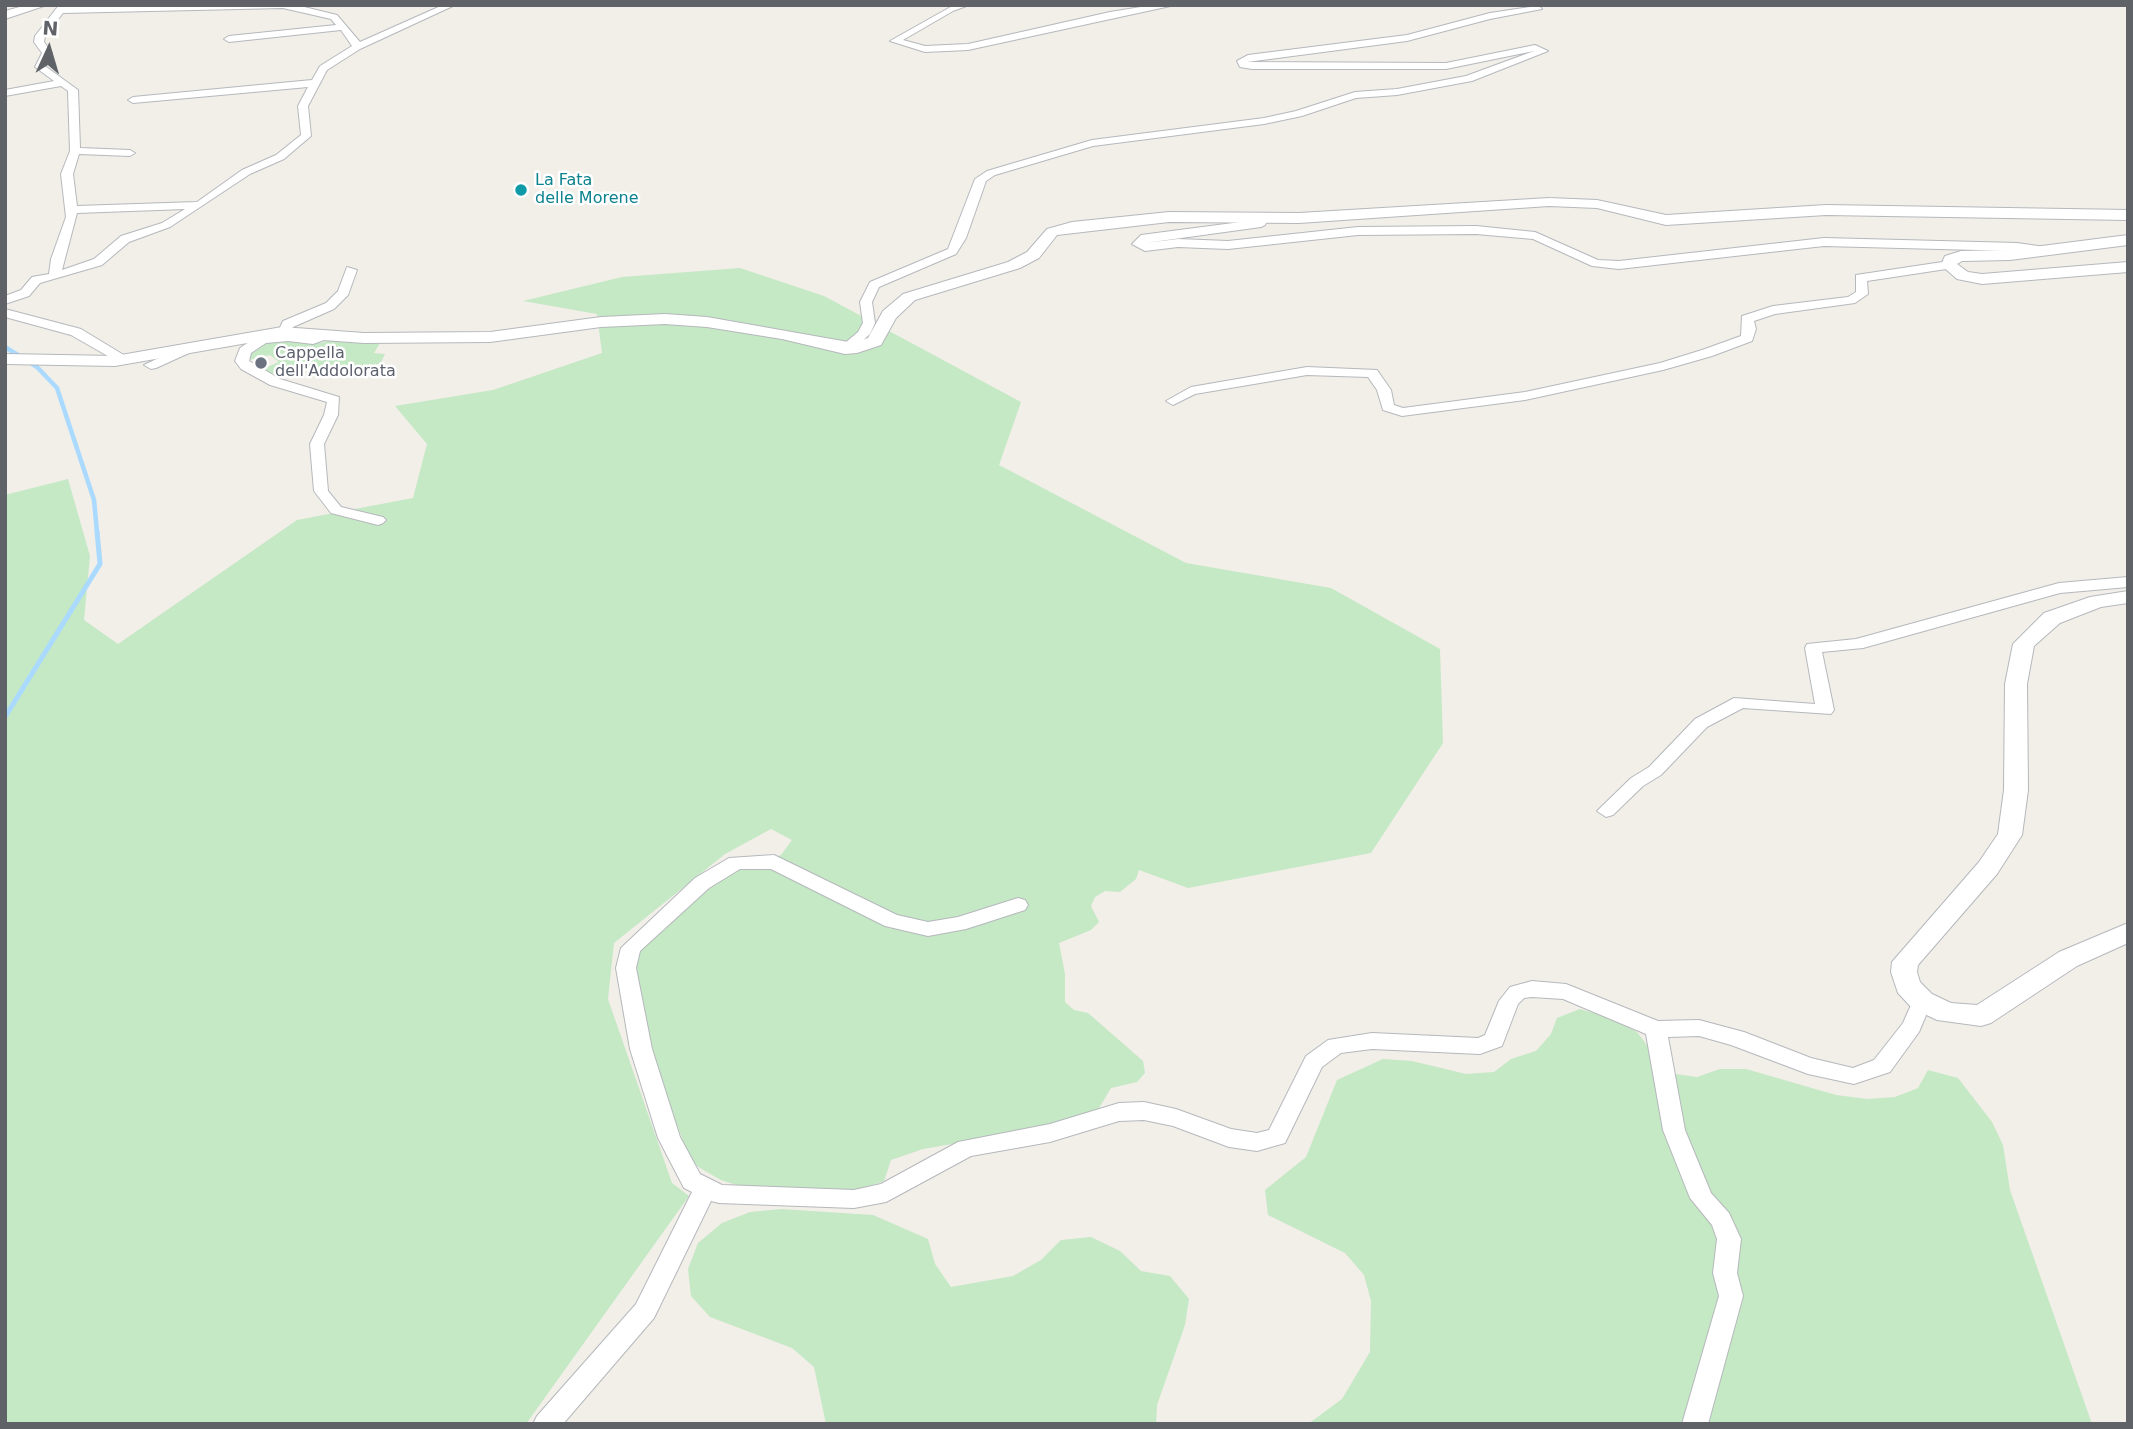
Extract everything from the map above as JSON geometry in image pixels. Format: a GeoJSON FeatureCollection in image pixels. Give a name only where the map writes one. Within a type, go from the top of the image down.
{"type":"FeatureCollection","features":[{"type":"Feature","properties":{"kind":"street"},"geometry":{"type":"LineString","coordinates":[[5,15],[41,5]]}},
{"type":"Feature","properties":{"kind":"street"},"geometry":{"type":"LineString","coordinates":[[55,276],[57,259],[70,229],[72,210],[67,174],[75,151],[73,90],[40,67],[47,53],[39,42],[40,36],[62,8],[283,5],[334,17],[357,47]]}},
{"type":"Feature","properties":{"kind":"street"},"geometry":{"type":"LineString","coordinates":[[5,299],[25,293],[36,280],[98,262],[125,239],[166,226],[246,172],[280,157],[306,135],[303,106],[323,68],[357,47],[451,5]]}},
{"type":"Feature","properties":{"kind":"street"},"geometry":{"type":"LineString","coordinates":[[965,5],[950,9],[895,41],[925,49],[968,47],[1110,15],[1171,5]]}},
{"type":"Feature","properties":{"kind":"street"},"geometry":{"type":"LineString","coordinates":[[845,349],[863,334],[869,323],[866,302],[874,285],[952,251],[960,238],[981,179],[991,173],[1103,141],[1264,121],[1298,114],[1355,95],[1397,92],[1468,79],[1543,51],[1535,48],[1446,66],[1252,66],[1243,65],[1242,61],[1248,58],[1407,38],[1490,16],[1537,9],[1533,5]]}},
{"type":"Feature","properties":{"kind":"street"},"geometry":{"type":"LineString","coordinates":[[229,39],[343,27]]}},
{"type":"Feature","properties":{"kind":"street"},"geometry":{"type":"LineString","coordinates":[[5,93],[62,83]]}},
{"type":"Feature","properties":{"kind":"street"},"geometry":{"type":"LineString","coordinates":[[133,100],[314,83]]}},
{"type":"Feature","properties":{"kind":"street"},"geometry":{"type":"LineString","coordinates":[[75,151],[130,153]]}},
{"type":"Feature","properties":{"kind":"street"},"geometry":{"type":"LineString","coordinates":[[5,359],[88,363],[125,360],[282,332],[322,336],[490,337],[601,322],[665,319],[782,334],[845,349],[875,341],[889,315],[909,298],[1014,265],[1032,255],[1052,232],[1072,227],[1169,217],[1353,216],[1549,202],[1597,204],[1666,219],[1826,210],[2128,215]]}},
{"type":"Feature","properties":{"kind":"street"},"geometry":{"type":"LineString","coordinates":[[72,210],[200,205]]}},
{"type":"Feature","properties":{"kind":"street"},"geometry":{"type":"LineString","coordinates":[[1263,217],[1261,223],[1167,234],[1141,239],[1138,244],[1144,247],[1178,243],[1228,245],[1358,231],[1476,230],[1535,236],[1596,263],[1619,265],[1824,242],[2017,247],[2045,251]]}},
{"type":"Feature","properties":{"kind":"street"},"geometry":{"type":"LineString","coordinates":[[1949,265],[1951,259],[1961,257],[2045,251],[2128,240]]}},
{"type":"Feature","properties":{"kind":"street"},"geometry":{"type":"LineString","coordinates":[[1173,401],[1191,391],[1319,371],[1372,373],[1384,390],[1388,407],[1402,412],[1525,396],[1663,366],[1707,353],[1747,338],[1750,329],[1747,319],[1760,314],[1852,300],[1862,294],[1860,278],[1949,265],[1963,276],[1982,279],[2128,267]]}},
{"type":"Feature","properties":{"kind":"street"},"geometry":{"type":"LineString","coordinates":[[282,332],[288,324],[330,306],[344,292],[351,270]]}},
{"type":"Feature","properties":{"kind":"street"},"geometry":{"type":"LineString","coordinates":[[5,313],[76,332],[125,360]]}},
{"type":"Feature","properties":{"kind":"street"},"geometry":{"type":"LineString","coordinates":[[322,336],[313,340],[288,337],[263,339],[245,351],[242,361],[246,366],[283,386],[334,400],[331,415],[317,444],[321,491],[335,510],[378,520]]}},
{"type":"Feature","properties":{"kind":"street"},"geometry":{"type":"LineString","coordinates":[[151,365],[184,350]]}},
{"type":"Feature","properties":{"kind":"street"},"geometry":{"type":"LineString","coordinates":[[1606,811],[1637,782],[1655,771],[1701,723],[1741,702],[1825,710],[1813,648],[1857,644],[2059,588],[2128,582]]}},
{"type":"Feature","properties":{"kind":"street"},"geometry":{"type":"LineString","coordinates":[[2128,597],[2097,601],[2052,618],[2024,644],[2016,684],[2015,800],[2010,835],[1988,868],[1905,962],[1903,972],[1908,986],[1922,1000],[1947,1013],[1981,1016],[2068,959],[2128,932]]}},
{"type":"Feature","properties":{"kind":"street"},"geometry":{"type":"LineString","coordinates":[[1017,905],[958,924],[912,928],[791,868],[761,860],[736,863],[702,883],[631,948],[626,968],[641,1048],[670,1138],[692,1181],[719,1194],[854,1199],[886,1193],[966,1148],[1049,1133],[1119,1112],[1144,1111],[1176,1118],[1229,1138],[1257,1142],[1277,1137],[1314,1062],[1336,1046],[1372,1041],[1480,1046],[1494,1040],[1509,1001],[1517,992],[1532,989],[1566,992],[1656,1029],[1699,1028],[1736,1038],[1808,1066],[1854,1076],[1882,1066],[1912,1026],[1922,1000]]}},
{"type":"Feature","properties":{"kind":"street"},"geometry":{"type":"LineString","coordinates":[[1656,1029],[1674,1130],[1702,1198],[1721,1220],[1729,1239],[1725,1273],[1731,1296],[1695,1424]]}},
{"type":"Feature","properties":{"kind":"street"},"geometry":{"type":"LineString","coordinates":[[546,1424],[645,1311],[705,1189]]}},
{"type":"Feature","properties":{"kind":"green space"},"geometry":{"type":"Polygon","coordinates":[[[740,268],[824,296],[1021,402],[999,465],[1186,563],[1331,588],[1440,649],[1443,743],[1371,853],[1188,888],[1139,870],[1136,879],[1120,892],[1105,891],[1095,897],[1091,906],[1099,922],[1091,930],[1059,943],[1065,974],[1065,1002],[1074,1010],[1088,1013],[1143,1061],[1145,1073],[1137,1082],[1111,1088],[1096,1113],[1051,1127],[923,1149],[891,1160],[884,1181],[856,1191],[746,1188],[721,1180],[700,1168],[691,1161],[653,1064],[631,974],[635,956],[658,930],[712,883],[737,869],[781,855],[792,840],[771,829],[725,854],[614,943],[608,999],[672,1183],[689,1196],[526,1424],[5,1424],[5,495],[68,479],[90,556],[84,620],[118,644],[297,520],[413,498],[427,444],[395,406],[493,390],[602,353],[597,314],[523,301],[622,277],[740,268]]]}},
{"type":"Feature","properties":{"kind":"green space"},"geometry":{"type":"Polygon","coordinates":[[[291,339],[321,343],[330,340],[380,343],[374,353],[385,354],[380,364],[266,374],[262,369],[279,362],[270,355],[249,360],[249,353],[265,342],[291,339]]]}},
{"type":"Feature","properties":{"kind":"green space"},"geometry":{"type":"Polygon","coordinates":[[[1580,1009],[1611,1018],[1637,1032],[1668,1073],[1697,1077],[1720,1069],[1746,1069],[1836,1095],[1867,1099],[1895,1097],[1918,1088],[1928,1070],[1958,1078],[1992,1122],[2003,1145],[2010,1190],[2092,1424],[1308,1424],[1342,1399],[1370,1352],[1371,1301],[1364,1275],[1345,1253],[1268,1215],[1265,1190],[1306,1157],[1337,1080],[1383,1059],[1412,1061],[1466,1074],[1494,1072],[1511,1059],[1536,1051],[1551,1034],[1557,1018],[1580,1009]]]}},
{"type":"Feature","properties":{"kind":"green space"},"geometry":{"type":"Polygon","coordinates":[[[781,1209],[873,1215],[928,1239],[935,1264],[951,1287],[1013,1276],[1041,1260],[1061,1240],[1091,1237],[1120,1251],[1141,1271],[1170,1276],[1189,1299],[1185,1325],[1157,1405],[1156,1424],[826,1424],[814,1367],[792,1348],[710,1317],[691,1296],[688,1269],[698,1243],[722,1223],[750,1212],[781,1209]]]}},
{"type":"Feature","properties":{"kind":"waterway"},"geometry":{"type":"LineString","coordinates":[[5,347],[37,367],[57,388],[94,500],[97,532]]}},
{"type":"Feature","properties":{"kind":"waterway"},"geometry":{"type":"LineString","coordinates":[[5,717],[100,564],[97,531]]}},
{"type":"Feature","properties":{"kind":"place","name":"La Fata delle Morene"},"geometry":{"type":"Point","coordinates":[521,190]}},
{"type":"Feature","properties":{"kind":"place","name":"Cappella dell'Addolorata"},"geometry":{"type":"Point","coordinates":[261,363]}}]}
